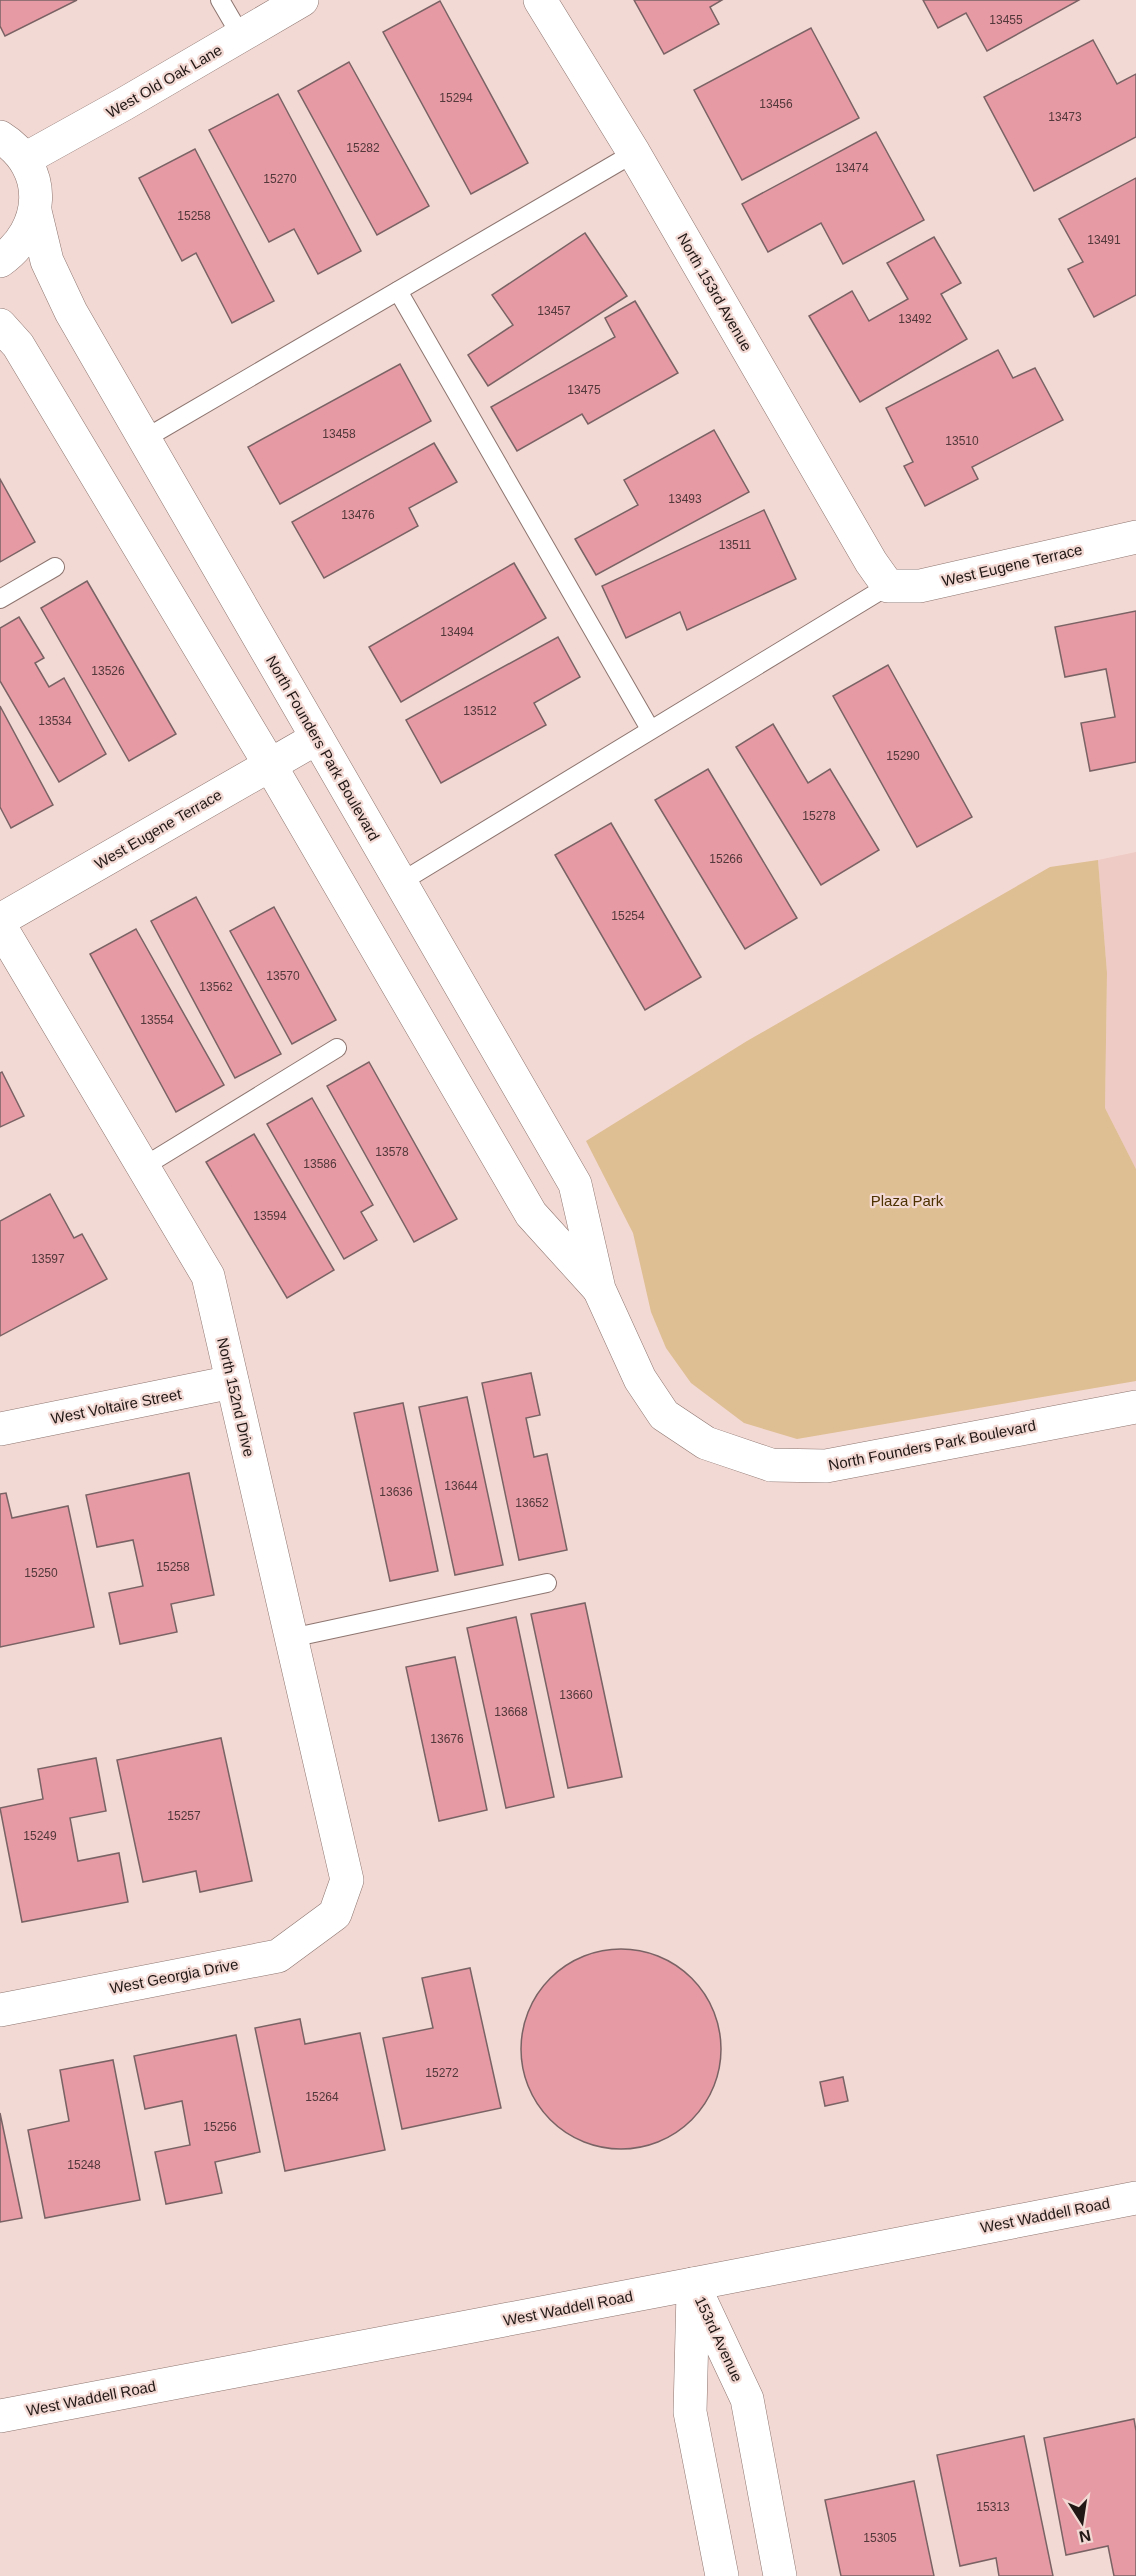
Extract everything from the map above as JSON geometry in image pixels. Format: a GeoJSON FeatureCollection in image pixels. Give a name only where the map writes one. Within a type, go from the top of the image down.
{"type":"FeatureCollection","features":[{"type":"Feature","properties":{"kind":"street","name":"West Old Oak Lane"},"geometry":{"type":"LineString","coordinates":[[25,159],[302,0]]}},
{"type":"Feature","properties":{"kind":"street","name":"North 153rd Avenue"},"geometry":{"type":"LineString","coordinates":[[540,0],[634,153],[871,562],[888,586]]}},
{"type":"Feature","properties":{"kind":"street"},"geometry":{"type":"LineString","coordinates":[[0,137],[10,143],[25,159]]}},
{"type":"Feature","properties":{"kind":"street","name":"North Founders Park Boulevard"},"geometry":{"type":"LineString","coordinates":[[25,159],[36,193],[35,211],[47,261],[59,288],[575,1184],[599,1289],[640,1379],[664,1415],[706,1443],[771,1465],[826,1466],[1136,1407]]}},
{"type":"Feature","properties":{"kind":"street"},"geometry":{"type":"LineString","coordinates":[[0,261],[14,251],[28,232],[35,211]]}},
{"type":"Feature","properties":{"kind":"street","name":"North Founders Park Boulevard"},"geometry":{"type":"LineString","coordinates":[[0,325],[24,355],[270,765],[531,1214],[599,1289]]}},
{"type":"Feature","properties":{"kind":"street","name":"West Eugene Terrace"},"geometry":{"type":"LineString","coordinates":[[888,586],[920,586],[1136,537]]}},
{"type":"Feature","properties":{"kind":"street","name":"West Eugene Terrace"},"geometry":{"type":"LineString","coordinates":[[0,920],[317,738]]}},
{"type":"Feature","properties":{"kind":"street","name":"North 152nd Drive"},"geometry":{"type":"LineString","coordinates":[[0,926],[208,1276],[347,1880],[335,1914]]}},
{"type":"Feature","properties":{"kind":"street","name":"West Voltaire Street"},"geometry":{"type":"LineString","coordinates":[[0,1429],[232,1382]]}},
{"type":"Feature","properties":{"kind":"street","name":"West Georgia Drive"},"geometry":{"type":"LineString","coordinates":[[0,2010],[278,1956],[335,1914]]}},
{"type":"Feature","properties":{"kind":"street","name":"West Waddell Road"},"geometry":{"type":"LineString","coordinates":[[0,2416],[1136,2198]]}},
{"type":"Feature","properties":{"kind":"street","name":"153rd Avenue"},"geometry":{"type":"LineString","coordinates":[[693,2284],[690,2412],[722,2576]]}},
{"type":"Feature","properties":{"kind":"street","name":"153rd Avenue"},"geometry":{"type":"LineString","coordinates":[[693,2284],[747,2399],[780,2576]]}},
{"type":"Feature","properties":{"kind":"lane"},"geometry":{"type":"LineString","coordinates":[[220,0],[241,36]]}},
{"type":"Feature","properties":{"kind":"lane"},"geometry":{"type":"LineString","coordinates":[[146,438],[634,153]]}},
{"type":"Feature","properties":{"kind":"lane"},"geometry":{"type":"LineString","coordinates":[[398,291],[650,729]]}},
{"type":"Feature","properties":{"kind":"lane"},"geometry":{"type":"LineString","coordinates":[[0,599],[55,567]]}},
{"type":"Feature","properties":{"kind":"lane"},"geometry":{"type":"LineString","coordinates":[[400,882],[888,586]]}},
{"type":"Feature","properties":{"kind":"lane"},"geometry":{"type":"LineString","coordinates":[[143,1167],[337,1048]]}},
{"type":"Feature","properties":{"kind":"lane"},"geometry":{"type":"LineString","coordinates":[[291,1638],[547,1583]]}},
{"type":"Feature","properties":{"kind":"shaded area"},"geometry":{"type":"Polygon","coordinates":[[[1136,852],[1136,1169],[1105,1108],[1107,973],[1098,860],[1136,852]]]}},
{"type":"Feature","properties":{"kind":"green space","name":"Plaza Park"},"geometry":{"type":"Polygon","coordinates":[[[1098,860],[1107,973],[1105,1108],[1136,1169],[1136,1381],[797,1439],[744,1423],[691,1383],[666,1348],[651,1312],[633,1233],[586,1141],[747,1041],[1050,867],[1098,860]]]}},
{"type":"Feature","properties":{"kind":"building"},"geometry":{"type":"Polygon","coordinates":[[[0,0],[77,0],[5,36],[0,26],[0,0]]]}},
{"type":"Feature","properties":{"kind":"building"},"geometry":{"type":"Polygon","coordinates":[[[634,0],[722,0],[710,7],[719,24],[664,54],[634,0]]]}},
{"type":"Feature","properties":{"kind":"building"},"geometry":{"type":"Polygon","coordinates":[[[923,0],[1079,0],[987,51],[966,13],[938,28],[923,0]]]}},
{"type":"Feature","properties":{"kind":"building"},"geometry":{"type":"Polygon","coordinates":[[[440,1],[528,163],[471,194],[383,32],[440,1]]]}},
{"type":"Feature","properties":{"kind":"building"},"geometry":{"type":"Polygon","coordinates":[[[811,28],[859,118],[742,180],[694,90],[811,28]]]}},
{"type":"Feature","properties":{"kind":"building"},"geometry":{"type":"Polygon","coordinates":[[[1093,40],[1117,84],[1136,74],[1136,137],[1034,191],[984,97],[1093,40]]]}},
{"type":"Feature","properties":{"kind":"building"},"geometry":{"type":"Polygon","coordinates":[[[349,62],[429,206],[377,235],[298,91],[349,62]]]}},
{"type":"Feature","properties":{"kind":"building"},"geometry":{"type":"Polygon","coordinates":[[[278,94],[361,251],[318,274],[294,229],[269,242],[209,130],[278,94]]]}},
{"type":"Feature","properties":{"kind":"building"},"geometry":{"type":"Polygon","coordinates":[[[876,132],[924,220],[843,264],[821,223],[768,252],[742,204],[876,132]]]}},
{"type":"Feature","properties":{"kind":"building"},"geometry":{"type":"Polygon","coordinates":[[[195,149],[274,301],[232,323],[196,253],[182,261],[139,178],[195,149]]]}},
{"type":"Feature","properties":{"kind":"building"},"geometry":{"type":"Polygon","coordinates":[[[1136,178],[1136,295],[1094,317],[1068,269],[1083,262],[1059,219],[1136,178]]]}},
{"type":"Feature","properties":{"kind":"building"},"geometry":{"type":"Polygon","coordinates":[[[585,233],[627,296],[488,386],[468,355],[513,325],[492,295],[585,233]]]}},
{"type":"Feature","properties":{"kind":"building"},"geometry":{"type":"Polygon","coordinates":[[[934,237],[961,283],[941,294],[967,339],[860,402],[809,316],[852,291],[869,321],[908,299],[887,263],[934,237]]]}},
{"type":"Feature","properties":{"kind":"building"},"geometry":{"type":"Polygon","coordinates":[[[635,301],[678,373],[588,424],[582,414],[517,451],[491,407],[615,337],[605,318],[635,301]]]}},
{"type":"Feature","properties":{"kind":"building"},"geometry":{"type":"Polygon","coordinates":[[[998,350],[1013,378],[1035,368],[1063,420],[972,467],[978,479],[925,506],[904,466],[913,462],[886,408],[998,350]]]}},
{"type":"Feature","properties":{"kind":"building"},"geometry":{"type":"Polygon","coordinates":[[[400,364],[431,421],[280,504],[248,447],[400,364]]]}},
{"type":"Feature","properties":{"kind":"building"},"geometry":{"type":"Polygon","coordinates":[[[714,430],[749,492],[596,575],[575,539],[638,505],[624,480],[714,430]]]}},
{"type":"Feature","properties":{"kind":"building"},"geometry":{"type":"Polygon","coordinates":[[[434,443],[457,482],[409,508],[418,526],[324,578],[292,522],[434,443]]]}},
{"type":"Feature","properties":{"kind":"building"},"geometry":{"type":"Polygon","coordinates":[[[0,479],[35,542],[0,562],[0,479]]]}},
{"type":"Feature","properties":{"kind":"building"},"geometry":{"type":"Polygon","coordinates":[[[764,510],[796,579],[687,630],[680,612],[626,638],[602,586],[764,510]]]}},
{"type":"Feature","properties":{"kind":"building"},"geometry":{"type":"Polygon","coordinates":[[[514,563],[546,618],[401,702],[369,647],[514,563]]]}},
{"type":"Feature","properties":{"kind":"building"},"geometry":{"type":"Polygon","coordinates":[[[87,581],[176,734],[129,761],[41,608],[87,581]]]}},
{"type":"Feature","properties":{"kind":"building"},"geometry":{"type":"Polygon","coordinates":[[[1136,611],[1136,762],[1090,771],[1081,723],[1115,717],[1106,669],[1065,677],[1055,627],[1136,611]]]}},
{"type":"Feature","properties":{"kind":"building"},"geometry":{"type":"Polygon","coordinates":[[[19,617],[44,658],[35,663],[49,687],[64,678],[106,754],[59,782],[0,681],[0,628],[19,617]]]}},
{"type":"Feature","properties":{"kind":"building"},"geometry":{"type":"Polygon","coordinates":[[[558,637],[580,677],[534,703],[546,725],[441,783],[406,720],[558,637]]]}},
{"type":"Feature","properties":{"kind":"building"},"geometry":{"type":"Polygon","coordinates":[[[888,665],[972,817],[917,847],[833,696],[888,665]]]}},
{"type":"Feature","properties":{"kind":"building"},"geometry":{"type":"Polygon","coordinates":[[[0,706],[53,805],[11,828],[0,807],[0,706]]]}},
{"type":"Feature","properties":{"kind":"building"},"geometry":{"type":"Polygon","coordinates":[[[773,724],[808,783],[830,769],[879,850],[821,885],[736,747],[773,724]]]}},
{"type":"Feature","properties":{"kind":"building"},"geometry":{"type":"Polygon","coordinates":[[[708,769],[797,918],[745,949],[655,800],[708,769]]]}},
{"type":"Feature","properties":{"kind":"building"},"geometry":{"type":"Polygon","coordinates":[[[611,823],[701,977],[645,1010],[555,855],[611,823]]]}},
{"type":"Feature","properties":{"kind":"building"},"geometry":{"type":"Polygon","coordinates":[[[196,897],[281,1054],[235,1078],[151,921],[196,897]]]}},
{"type":"Feature","properties":{"kind":"building"},"geometry":{"type":"Polygon","coordinates":[[[274,907],[336,1020],[292,1044],[230,931],[274,907]]]}},
{"type":"Feature","properties":{"kind":"building"},"geometry":{"type":"Polygon","coordinates":[[[136,929],[224,1085],[176,1112],[90,954],[136,929]]]}},
{"type":"Feature","properties":{"kind":"building"},"geometry":{"type":"Polygon","coordinates":[[[369,1062],[457,1219],[414,1242],[327,1086],[369,1062]]]}},
{"type":"Feature","properties":{"kind":"building"},"geometry":{"type":"Polygon","coordinates":[[[2,1072],[24,1116],[0,1127],[0,1073],[2,1072]]]}},
{"type":"Feature","properties":{"kind":"building"},"geometry":{"type":"Polygon","coordinates":[[[312,1098],[373,1205],[361,1212],[377,1240],[344,1259],[267,1124],[312,1098]]]}},
{"type":"Feature","properties":{"kind":"building"},"geometry":{"type":"Polygon","coordinates":[[[254,1134],[334,1270],[287,1298],[206,1162],[254,1134]]]}},
{"type":"Feature","properties":{"kind":"building"},"geometry":{"type":"Polygon","coordinates":[[[50,1194],[74,1238],[82,1234],[107,1279],[0,1336],[0,1221],[50,1194]]]}},
{"type":"Feature","properties":{"kind":"building"},"geometry":{"type":"Polygon","coordinates":[[[531,1373],[540,1415],[526,1418],[534,1457],[547,1454],[567,1550],[519,1560],[482,1383],[531,1373]]]}},
{"type":"Feature","properties":{"kind":"building"},"geometry":{"type":"Polygon","coordinates":[[[467,1397],[503,1565],[455,1575],[419,1407],[467,1397]]]}},
{"type":"Feature","properties":{"kind":"building"},"geometry":{"type":"Polygon","coordinates":[[[403,1403],[438,1571],[390,1581],[354,1413],[403,1403]]]}},
{"type":"Feature","properties":{"kind":"building"},"geometry":{"type":"Polygon","coordinates":[[[189,1473],[214,1595],[171,1604],[177,1632],[120,1644],[109,1593],[143,1586],[133,1540],[97,1547],[86,1495],[189,1473]]]}},
{"type":"Feature","properties":{"kind":"building"},"geometry":{"type":"Polygon","coordinates":[[[6,1493],[12,1518],[68,1506],[94,1627],[0,1647],[0,1494],[6,1493]]]}},
{"type":"Feature","properties":{"kind":"building"},"geometry":{"type":"Polygon","coordinates":[[[585,1603],[622,1777],[568,1788],[531,1614],[585,1603]]]}},
{"type":"Feature","properties":{"kind":"building"},"geometry":{"type":"Polygon","coordinates":[[[516,1617],[554,1797],[506,1808],[467,1628],[516,1617]]]}},
{"type":"Feature","properties":{"kind":"building"},"geometry":{"type":"Polygon","coordinates":[[[455,1657],[487,1810],[439,1821],[406,1667],[455,1657]]]}},
{"type":"Feature","properties":{"kind":"building"},"geometry":{"type":"Polygon","coordinates":[[[221,1738],[252,1881],[200,1892],[196,1871],[143,1882],[117,1760],[221,1738]]]}},
{"type":"Feature","properties":{"kind":"building"},"geometry":{"type":"Polygon","coordinates":[[[96,1758],[106,1811],[70,1818],[78,1861],[119,1853],[128,1902],[22,1922],[0,1808],[43,1799],[38,1769],[96,1758]]]}},
{"type":"Feature","properties":{"kind":"building"},"geometry":{"type":"Polygon","coordinates":[[[621,1949],[640,1951],[668,1961],[698,1986],[713,2011],[719,2030],[721,2049],[719,2068],[709,2096],[684,2126],[659,2141],[640,2147],[621,2149],[602,2147],[574,2137],[544,2112],[529,2087],[523,2068],[521,2049],[523,2030],[533,2002],[558,1972],[583,1957],[602,1951],[621,1949]]]}},
{"type":"Feature","properties":{"kind":"building"},"geometry":{"type":"Polygon","coordinates":[[[470,1968],[501,2108],[402,2129],[383,2038],[433,2028],[422,1978],[470,1968]]]}},
{"type":"Feature","properties":{"kind":"building"},"geometry":{"type":"Polygon","coordinates":[[[300,2019],[305,2044],[360,2033],[385,2150],[285,2171],[255,2028],[300,2019]]]}},
{"type":"Feature","properties":{"kind":"building"},"geometry":{"type":"Polygon","coordinates":[[[236,2035],[260,2152],[215,2162],[222,2193],[166,2204],[155,2152],[190,2145],[182,2101],[145,2109],[134,2056],[236,2035]]]}},
{"type":"Feature","properties":{"kind":"building"},"geometry":{"type":"Polygon","coordinates":[[[113,2060],[140,2200],[45,2218],[28,2130],[69,2121],[60,2070],[113,2060]]]}},
{"type":"Feature","properties":{"kind":"building"},"geometry":{"type":"Polygon","coordinates":[[[843,2077],[848,2101],[825,2106],[820,2082],[843,2077]]]}},
{"type":"Feature","properties":{"kind":"building"},"geometry":{"type":"Polygon","coordinates":[[[0,2113],[22,2218],[0,2222],[0,2113]]]}},
{"type":"Feature","properties":{"kind":"building"},"geometry":{"type":"Polygon","coordinates":[[[1134,2419],[1136,2431],[1136,2576],[1114,2576],[1108,2546],[1066,2555],[1044,2438],[1134,2419]]]}},
{"type":"Feature","properties":{"kind":"building"},"geometry":{"type":"Polygon","coordinates":[[[1024,2436],[1053,2576],[999,2576],[996,2558],[960,2566],[937,2455],[1024,2436]]]}},
{"type":"Feature","properties":{"kind":"building"},"geometry":{"type":"Polygon","coordinates":[[[914,2481],[934,2576],[841,2576],[825,2500],[914,2481]]]}}]}
